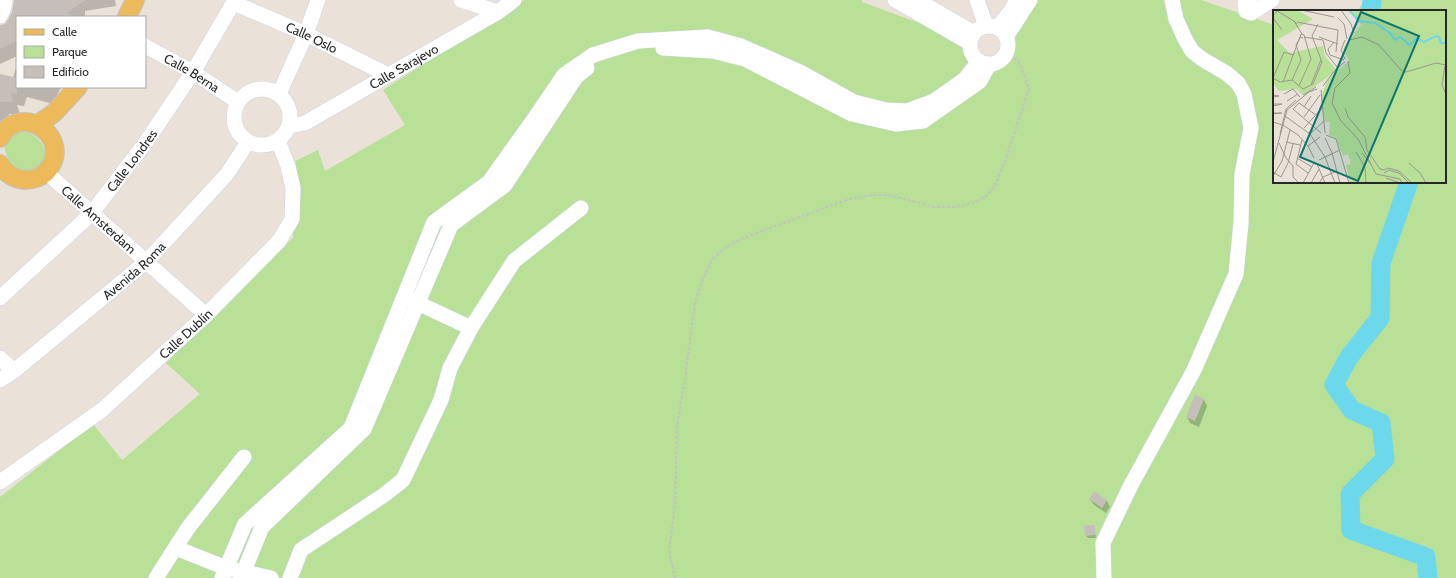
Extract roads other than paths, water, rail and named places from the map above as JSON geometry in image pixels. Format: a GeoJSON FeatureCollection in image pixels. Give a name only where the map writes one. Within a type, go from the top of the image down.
{"type":"FeatureCollection","features":[{"type":"Feature","properties":{"kind":"main road"},"geometry":{"type":"LineString","coordinates":[[127,16],[135,0]]}},
{"type":"Feature","properties":{"kind":"main road"},"geometry":{"type":"LineString","coordinates":[[43,129],[54,113],[77,88]]}},
{"type":"Feature","properties":{"kind":"main road"},"geometry":{"type":"LineString","coordinates":[[0,138],[6,129],[13,124],[30,122],[43,129],[53,140],[55,149],[51,166],[38,178],[28,180],[19,179],[2,171]]}},
{"type":"Feature","properties":{"kind":"street"},"geometry":{"type":"LineString","coordinates":[[0,16],[5,0]]}},
{"type":"Feature","properties":{"kind":"street"},"geometry":{"type":"LineString","coordinates":[[279,94],[306,34],[318,0]]}},
{"type":"Feature","properties":{"kind":"street"},"geometry":{"type":"LineString","coordinates":[[461,0],[498,12]]}},
{"type":"Feature","properties":{"kind":"street","name":"Calle Sarajevo"},"geometry":{"type":"LineString","coordinates":[[289,126],[305,123],[498,12],[514,0]]}},
{"type":"Feature","properties":{"kind":"street"},"geometry":{"type":"LineString","coordinates":[[895,0],[987,33]]}},
{"type":"Feature","properties":{"kind":"street"},"geometry":{"type":"LineString","coordinates":[[917,0],[987,33],[1007,49],[1005,55],[998,61],[984,62],[974,56],[971,50],[987,33],[1010,12],[1017,0]]}},
{"type":"Feature","properties":{"kind":"street"},"geometry":{"type":"LineString","coordinates":[[977,0],[987,33]]}},
{"type":"Feature","properties":{"kind":"street"},"geometry":{"type":"LineString","coordinates":[[987,33],[1030,0]]}},
{"type":"Feature","properties":{"kind":"street"},"geometry":{"type":"LineString","coordinates":[[1104,578],[1103,543],[1131,485],[1194,370],[1236,274],[1241,223],[1242,174],[1251,128],[1244,94],[1238,83],[1226,73],[1202,59],[1192,51],[1176,19],[1172,0]]}},
{"type":"Feature","properties":{"kind":"street"},"geometry":{"type":"LineString","coordinates":[[1249,0],[1245,3],[1246,10],[1251,13],[1272,0]]}},
{"type":"Feature","properties":{"kind":"street","name":"Calle Oslo"},"geometry":{"type":"LineString","coordinates":[[234,2],[306,34],[388,75]]}},
{"type":"Feature","properties":{"kind":"street","name":"Calle Londres"},"geometry":{"type":"LineString","coordinates":[[0,298],[91,214],[146,142],[193,72],[234,2]]}},
{"type":"Feature","properties":{"kind":"street"},"geometry":{"type":"LineString","coordinates":[[242,575],[262,527],[364,429],[451,225],[505,185],[544,116],[564,75],[593,54],[638,41],[708,37],[739,51],[800,72],[835,99],[886,110],[907,111],[934,101],[965,79],[984,62]]}},
{"type":"Feature","properties":{"kind":"street","name":"Calle Berna"},"geometry":{"type":"LineString","coordinates":[[146,47],[193,72],[238,102]]}},
{"type":"Feature","properties":{"kind":"street"},"geometry":{"type":"LineString","coordinates":[[261,88],[279,94],[285,100],[291,117],[285,134],[278,141],[263,146],[248,142],[240,136],[233,119],[234,110],[244,95],[252,90],[261,88]]}},
{"type":"Feature","properties":{"kind":"street"},"geometry":{"type":"LineString","coordinates":[[224,573],[245,524],[351,428],[434,222],[489,182],[544,116]]}},
{"type":"Feature","properties":{"kind":"street","name":"Calle Dublín"},"geometry":{"type":"LineString","coordinates":[[0,482],[102,410],[206,315],[279,241],[292,219],[293,188],[288,166],[278,141]]}},
{"type":"Feature","properties":{"kind":"street","name":"Avenida Roma"},"geometry":{"type":"LineString","coordinates":[[0,380],[14,371],[146,262],[228,174],[248,142]]}},
{"type":"Feature","properties":{"kind":"street","name":"Calle Amsterdam"},"geometry":{"type":"LineString","coordinates":[[46,172],[91,214],[206,315]]}},
{"type":"Feature","properties":{"kind":"street"},"geometry":{"type":"LineString","coordinates":[[290,578],[301,550],[384,495],[403,480],[441,400],[450,368],[471,328],[514,261],[581,208]]}},
{"type":"Feature","properties":{"kind":"street"},"geometry":{"type":"LineString","coordinates":[[404,298],[471,328]]}},
{"type":"Feature","properties":{"kind":"street"},"geometry":{"type":"LineString","coordinates":[[0,358],[14,371]]}},
{"type":"Feature","properties":{"kind":"street"},"geometry":{"type":"LineString","coordinates":[[156,578],[188,528],[244,457]]}},
{"type":"Feature","properties":{"kind":"street"},"geometry":{"type":"LineString","coordinates":[[176,548],[224,573],[271,578]]}},
{"type":"Feature","properties":{"kind":"waterway"},"geometry":{"type":"LineString","coordinates":[[1371,10],[1372,0]]}},
{"type":"Feature","properties":{"kind":"waterway"},"geometry":{"type":"LineString","coordinates":[[1409,183],[1381,263],[1380,318],[1349,357],[1334,385],[1352,410],[1381,423],[1385,459],[1350,494],[1351,530],[1426,557],[1428,578]]}}]}
